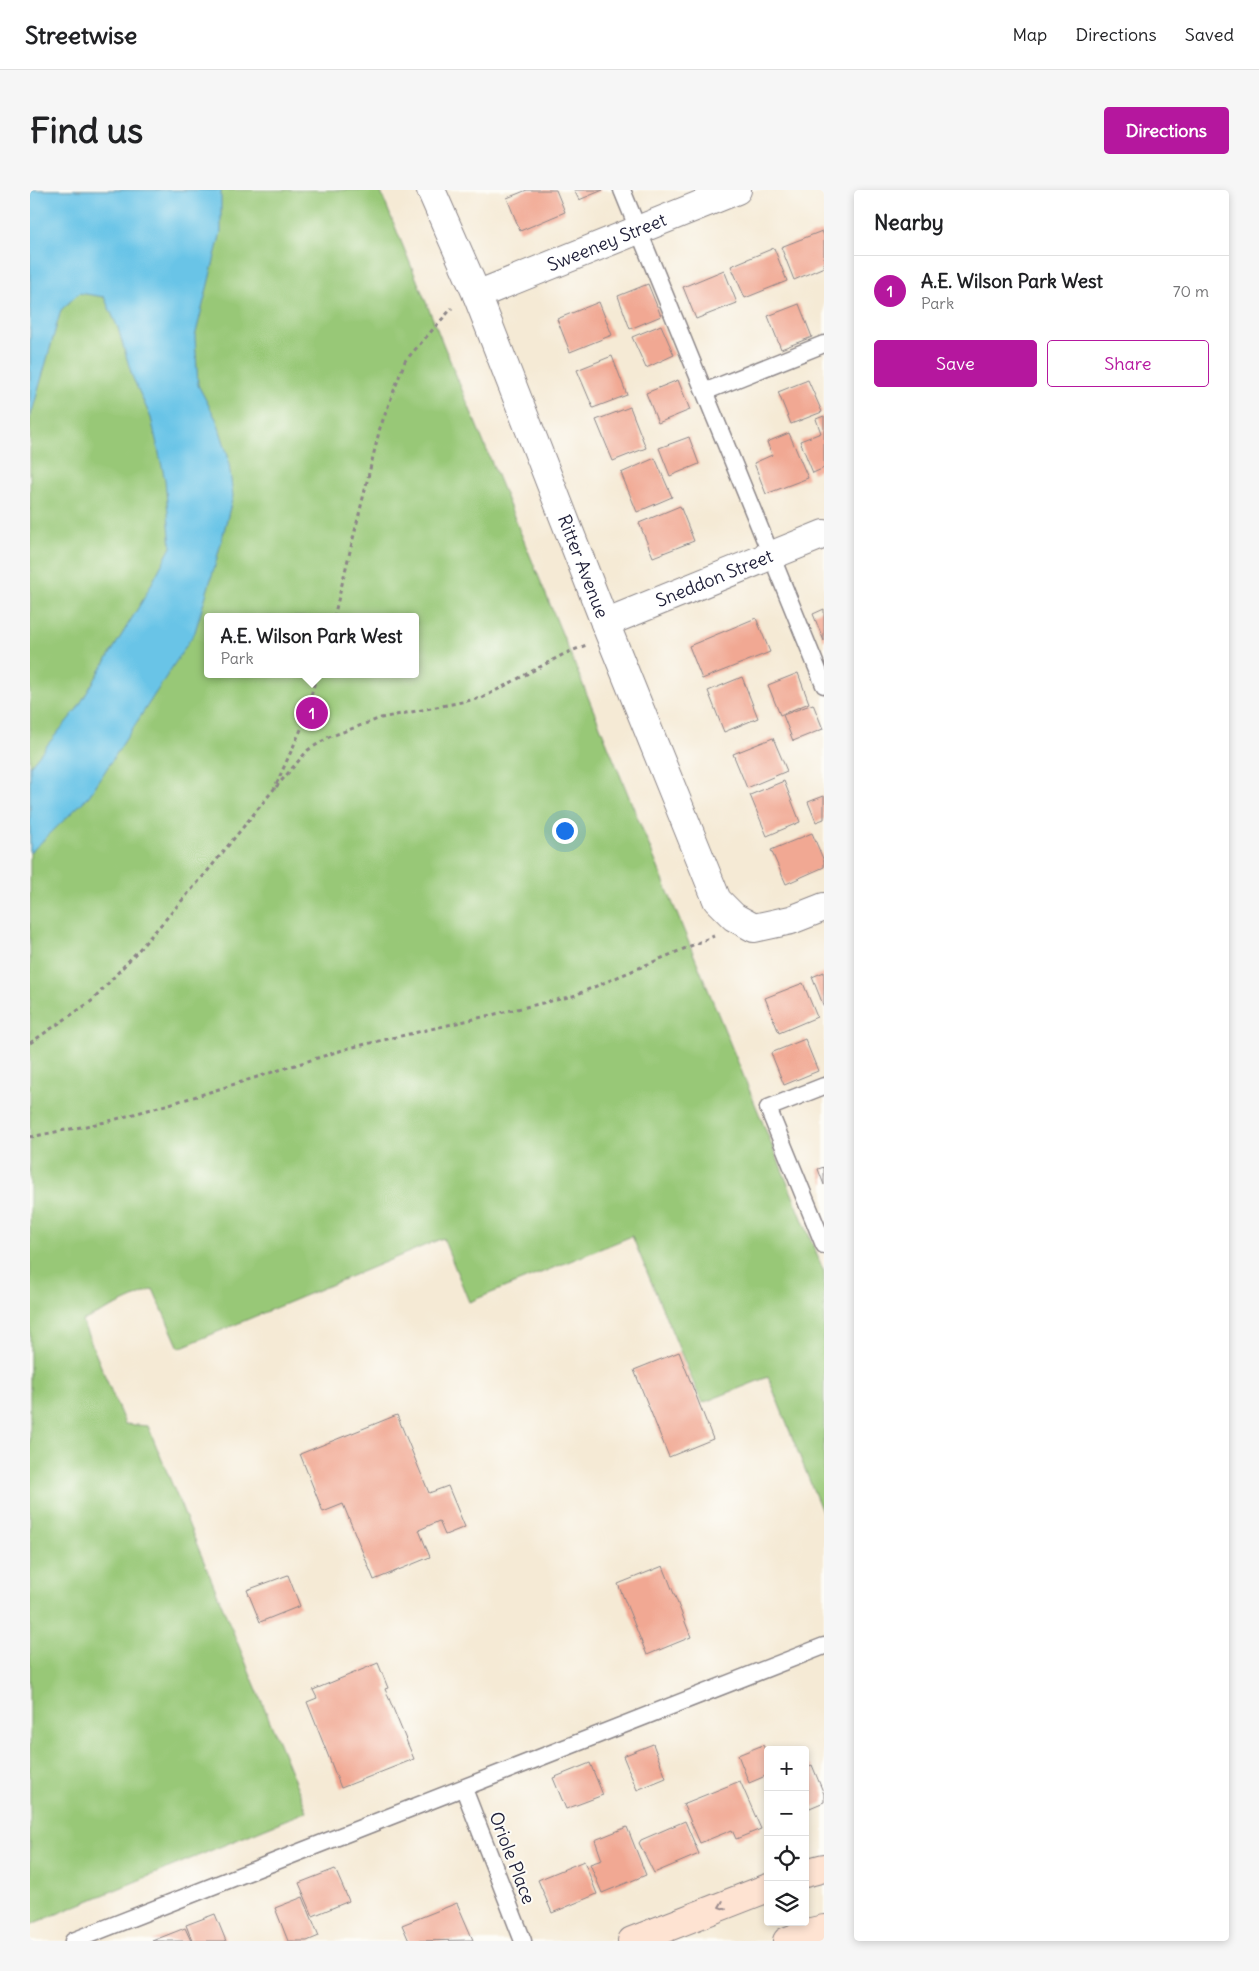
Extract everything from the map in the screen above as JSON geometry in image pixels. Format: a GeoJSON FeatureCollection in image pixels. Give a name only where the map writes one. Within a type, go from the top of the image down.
{"type":"FeatureCollection","features":[{"type":"Feature","properties":{"kind":"main road"},"geometry":{"type":"LineString","coordinates":[[809,1872],[824,1868]]}},
{"type":"Feature","properties":{"kind":"main road"},"geometry":{"type":"LineString","coordinates":[[632,1941],[764,1890]]}},
{"type":"Feature","properties":{"kind":"main road"},"geometry":{"type":"LineString","coordinates":[[788,1941],[824,1929]]}},
{"type":"Feature","properties":{"kind":"street","name":"Ritter Avenue"},"geometry":{"type":"LineString","coordinates":[[431,190],[477,295],[607,629],[717,900],[744,922]]}},
{"type":"Feature","properties":{"kind":"street","name":"Sweeney Street"},"geometry":{"type":"LineString","coordinates":[[477,295],[738,190]]}},
{"type":"Feature","properties":{"kind":"street","name":"Sneddon Street"},"geometry":{"type":"LineString","coordinates":[[607,629],[772,555],[824,534]]}},
{"type":"Feature","properties":{"kind":"street"},"geometry":{"type":"LineString","coordinates":[[744,922],[791,920],[824,907]]}},
{"type":"Feature","properties":{"kind":"lane"},"geometry":{"type":"LineString","coordinates":[[622,190],[824,685]]}},
{"type":"Feature","properties":{"kind":"lane"},"geometry":{"type":"LineString","coordinates":[[704,392],[824,344]]}},
{"type":"Feature","properties":{"kind":"lane"},"geometry":{"type":"LineString","coordinates":[[824,1086],[768,1108],[824,1245]]}},
{"type":"Feature","properties":{"kind":"lane"},"geometry":{"type":"LineString","coordinates":[[73,1941],[824,1646]]}},
{"type":"Feature","properties":{"kind":"lane","name":"Oriole Place"},"geometry":{"type":"LineString","coordinates":[[464,1789],[523,1941]]}},
{"type":"Feature","properties":{"kind":"path"},"geometry":{"type":"LineString","coordinates":[[335,613],[380,428],[405,361],[454,307],[477,295]]}},
{"type":"Feature","properties":{"kind":"path"},"geometry":{"type":"LineString","coordinates":[[30,1043],[92,1000],[206,873],[308,750],[329,737],[381,718],[482,698],[607,629]]}},
{"type":"Feature","properties":{"kind":"path"},"geometry":{"type":"LineString","coordinates":[[274,790],[302,725],[316,678]]}},
{"type":"Feature","properties":{"kind":"path"},"geometry":{"type":"LineString","coordinates":[[30,1137],[106,1122],[197,1096],[349,1048],[573,996],[744,922]]}},
{"type":"Feature","properties":{"kind":"green space"},"geometry":{"type":"Polygon","coordinates":[[[30,190],[380,190],[824,1272],[824,1517],[768,1377],[702,1403],[632,1236],[469,1302],[443,1238],[179,1348],[153,1289],[82,1321],[125,1424],[148,1426],[307,1811],[30,1925],[30,190]]]}},
{"type":"Feature","properties":{"kind":"water"},"geometry":{"type":"Polygon","coordinates":[[[30,190],[221,190],[221,232],[195,337],[198,385],[217,421],[228,456],[233,496],[195,632],[89,796],[30,853],[30,766],[77,709],[144,598],[171,547],[165,480],[151,418],[132,376],[118,328],[104,297],[79,293],[61,310],[30,419],[30,190]]]}},
{"type":"Feature","properties":{"kind":"building"},"geometry":{"type":"Polygon","coordinates":[[[527,190],[556,190],[565,212],[520,231],[507,198],[527,190]]]}},
{"type":"Feature","properties":{"kind":"building"},"geometry":{"type":"Polygon","coordinates":[[[574,190],[603,190],[579,200],[574,190]]]}},
{"type":"Feature","properties":{"kind":"building"},"geometry":{"type":"Polygon","coordinates":[[[822,231],[824,236],[824,267],[794,280],[781,247],[822,231]]]}},
{"type":"Feature","properties":{"kind":"building"},"geometry":{"type":"Polygon","coordinates":[[[774,248],[787,281],[745,298],[731,266],[774,248]]]}},
{"type":"Feature","properties":{"kind":"building"},"geometry":{"type":"Polygon","coordinates":[[[724,270],[737,303],[696,319],[683,287],[724,270]]]}},
{"type":"Feature","properties":{"kind":"building"},"geometry":{"type":"Polygon","coordinates":[[[648,284],[661,316],[630,329],[618,296],[648,284]]]}},
{"type":"Feature","properties":{"kind":"building"},"geometry":{"type":"Polygon","coordinates":[[[599,302],[612,335],[570,352],[557,319],[599,302]]]}},
{"type":"Feature","properties":{"kind":"building"},"geometry":{"type":"Polygon","coordinates":[[[799,304],[812,337],[781,349],[768,316],[799,304]]]}},
{"type":"Feature","properties":{"kind":"building"},"geometry":{"type":"Polygon","coordinates":[[[661,325],[674,355],[646,368],[632,337],[661,325]]]}},
{"type":"Feature","properties":{"kind":"building"},"geometry":{"type":"Polygon","coordinates":[[[612,356],[627,395],[593,408],[577,370],[612,356]]]}},
{"type":"Feature","properties":{"kind":"building"},"geometry":{"type":"Polygon","coordinates":[[[678,380],[690,410],[658,423],[646,393],[678,380]]]}},
{"type":"Feature","properties":{"kind":"building"},"geometry":{"type":"Polygon","coordinates":[[[808,380],[822,412],[791,424],[778,392],[808,380]]]}},
{"type":"Feature","properties":{"kind":"building"},"geometry":{"type":"Polygon","coordinates":[[[630,407],[646,448],[613,461],[596,420],[630,407]]]}},
{"type":"Feature","properties":{"kind":"building"},"geometry":{"type":"Polygon","coordinates":[[[824,416],[824,468],[813,473],[800,441],[821,433],[816,419],[824,416]]]}},
{"type":"Feature","properties":{"kind":"building"},"geometry":{"type":"Polygon","coordinates":[[[789,433],[808,478],[766,494],[754,463],[772,455],[767,442],[789,433]]]}},
{"type":"Feature","properties":{"kind":"building"},"geometry":{"type":"Polygon","coordinates":[[[689,437],[699,464],[670,476],[659,448],[689,437]]]}},
{"type":"Feature","properties":{"kind":"building"},"geometry":{"type":"Polygon","coordinates":[[[655,458],[672,497],[637,512],[621,473],[655,458]]]}},
{"type":"Feature","properties":{"kind":"building"},"geometry":{"type":"Polygon","coordinates":[[[680,506],[694,541],[653,557],[639,523],[680,506]]]}},
{"type":"Feature","properties":{"kind":"building"},"geometry":{"type":"Polygon","coordinates":[[[824,609],[824,641],[813,614],[824,609]]]}},
{"type":"Feature","properties":{"kind":"building"},"geometry":{"type":"Polygon","coordinates":[[[756,618],[770,652],[702,679],[689,646],[756,618]]]}},
{"type":"Feature","properties":{"kind":"building"},"geometry":{"type":"Polygon","coordinates":[[[798,673],[809,703],[780,715],[768,685],[798,673]]]}},
{"type":"Feature","properties":{"kind":"building"},"geometry":{"type":"Polygon","coordinates":[[[742,677],[758,718],[724,732],[708,691],[742,677]]]}},
{"type":"Feature","properties":{"kind":"building"},"geometry":{"type":"Polygon","coordinates":[[[813,704],[823,729],[793,741],[783,715],[813,704]]]}},
{"type":"Feature","properties":{"kind":"building"},"geometry":{"type":"Polygon","coordinates":[[[773,738],[787,771],[747,788],[733,754],[773,738]]]}},
{"type":"Feature","properties":{"kind":"building"},"geometry":{"type":"Polygon","coordinates":[[[784,781],[800,822],[767,836],[750,795],[784,781]]]}},
{"type":"Feature","properties":{"kind":"building"},"geometry":{"type":"Polygon","coordinates":[[[824,796],[824,819],[816,822],[808,802],[824,796]]]}},
{"type":"Feature","properties":{"kind":"building"},"geometry":{"type":"Polygon","coordinates":[[[812,833],[824,861],[824,867],[786,884],[771,850],[812,833]]]}},
{"type":"Feature","properties":{"kind":"building"},"geometry":{"type":"Polygon","coordinates":[[[824,972],[824,1007],[812,977],[824,972]]]}},
{"type":"Feature","properties":{"kind":"building"},"geometry":{"type":"Polygon","coordinates":[[[803,983],[817,1017],[779,1033],[765,998],[803,983]]]}},
{"type":"Feature","properties":{"kind":"building"},"geometry":{"type":"Polygon","coordinates":[[[805,1039],[818,1071],[784,1085],[771,1053],[805,1039]]]}},
{"type":"Feature","properties":{"kind":"building"},"geometry":{"type":"Polygon","coordinates":[[[824,1167],[824,1185],[818,1169],[824,1167]]]}},
{"type":"Feature","properties":{"kind":"building"},"geometry":{"type":"Polygon","coordinates":[[[679,1352],[713,1439],[669,1457],[634,1370],[679,1352]]]}},
{"type":"Feature","properties":{"kind":"building"},"geometry":{"type":"Polygon","coordinates":[[[397,1415],[429,1493],[448,1486],[465,1527],[445,1535],[439,1521],[419,1530],[430,1557],[374,1580],[343,1504],[323,1512],[300,1454],[397,1415]]]}},
{"type":"Feature","properties":{"kind":"building"},"geometry":{"type":"Polygon","coordinates":[[[663,1566],[691,1637],[647,1655],[618,1584],[663,1566]]]}},
{"type":"Feature","properties":{"kind":"building"},"geometry":{"type":"Polygon","coordinates":[[[288,1575],[300,1606],[260,1622],[247,1590],[288,1575]]]}},
{"type":"Feature","properties":{"kind":"building"},"geometry":{"type":"Polygon","coordinates":[[[378,1663],[388,1688],[385,1689],[414,1759],[341,1788],[307,1702],[317,1698],[313,1690],[378,1663]]]}},
{"type":"Feature","properties":{"kind":"building"},"geometry":{"type":"Polygon","coordinates":[[[653,1744],[666,1778],[637,1790],[623,1756],[653,1744]]]}},
{"type":"Feature","properties":{"kind":"building"},"geometry":{"type":"Polygon","coordinates":[[[763,1745],[764,1777],[749,1783],[738,1755],[763,1745]]]}},
{"type":"Feature","properties":{"kind":"building"},"geometry":{"type":"Polygon","coordinates":[[[590,1763],[603,1795],[566,1809],[553,1778],[590,1763]]]}},
{"type":"Feature","properties":{"kind":"building"},"geometry":{"type":"Polygon","coordinates":[[[812,1765],[824,1794],[824,1802],[809,1808],[809,1791],[809,1766],[812,1765]]]}},
{"type":"Feature","properties":{"kind":"building"},"geometry":{"type":"Polygon","coordinates":[[[740,1781],[761,1829],[736,1839],[732,1830],[700,1843],[683,1804],[740,1781]]]}},
{"type":"Feature","properties":{"kind":"building"},"geometry":{"type":"Polygon","coordinates":[[[685,1821],[699,1854],[654,1873],[639,1843],[641,1840],[685,1821]]]}},
{"type":"Feature","properties":{"kind":"building"},"geometry":{"type":"Polygon","coordinates":[[[627,1827],[646,1875],[602,1893],[590,1864],[602,1860],[595,1840],[627,1827]]]}},
{"type":"Feature","properties":{"kind":"building"},"geometry":{"type":"Polygon","coordinates":[[[584,1861],[597,1894],[552,1913],[538,1880],[584,1861]]]}},
{"type":"Feature","properties":{"kind":"building"},"geometry":{"type":"Polygon","coordinates":[[[335,1869],[349,1901],[313,1916],[299,1883],[335,1869]]]}},
{"type":"Feature","properties":{"kind":"building"},"geometry":{"type":"Polygon","coordinates":[[[303,1897],[319,1936],[307,1941],[288,1941],[275,1908],[303,1897]]]}},
{"type":"Feature","properties":{"kind":"building"},"geometry":{"type":"Polygon","coordinates":[[[457,1903],[473,1940],[409,1941],[402,1925],[457,1903]]]}},
{"type":"Feature","properties":{"kind":"building"},"geometry":{"type":"Polygon","coordinates":[[[215,1914],[226,1941],[192,1941],[186,1925],[215,1914]]]}},
{"type":"Feature","properties":{"kind":"building"},"geometry":{"type":"Polygon","coordinates":[[[185,1928],[191,1941],[152,1941],[185,1928]]]}},
{"type":"Feature","properties":{"kind":"place","name":"A.E. Wilson Park West"},"geometry":{"type":"Point","coordinates":[312,713]}}]}
